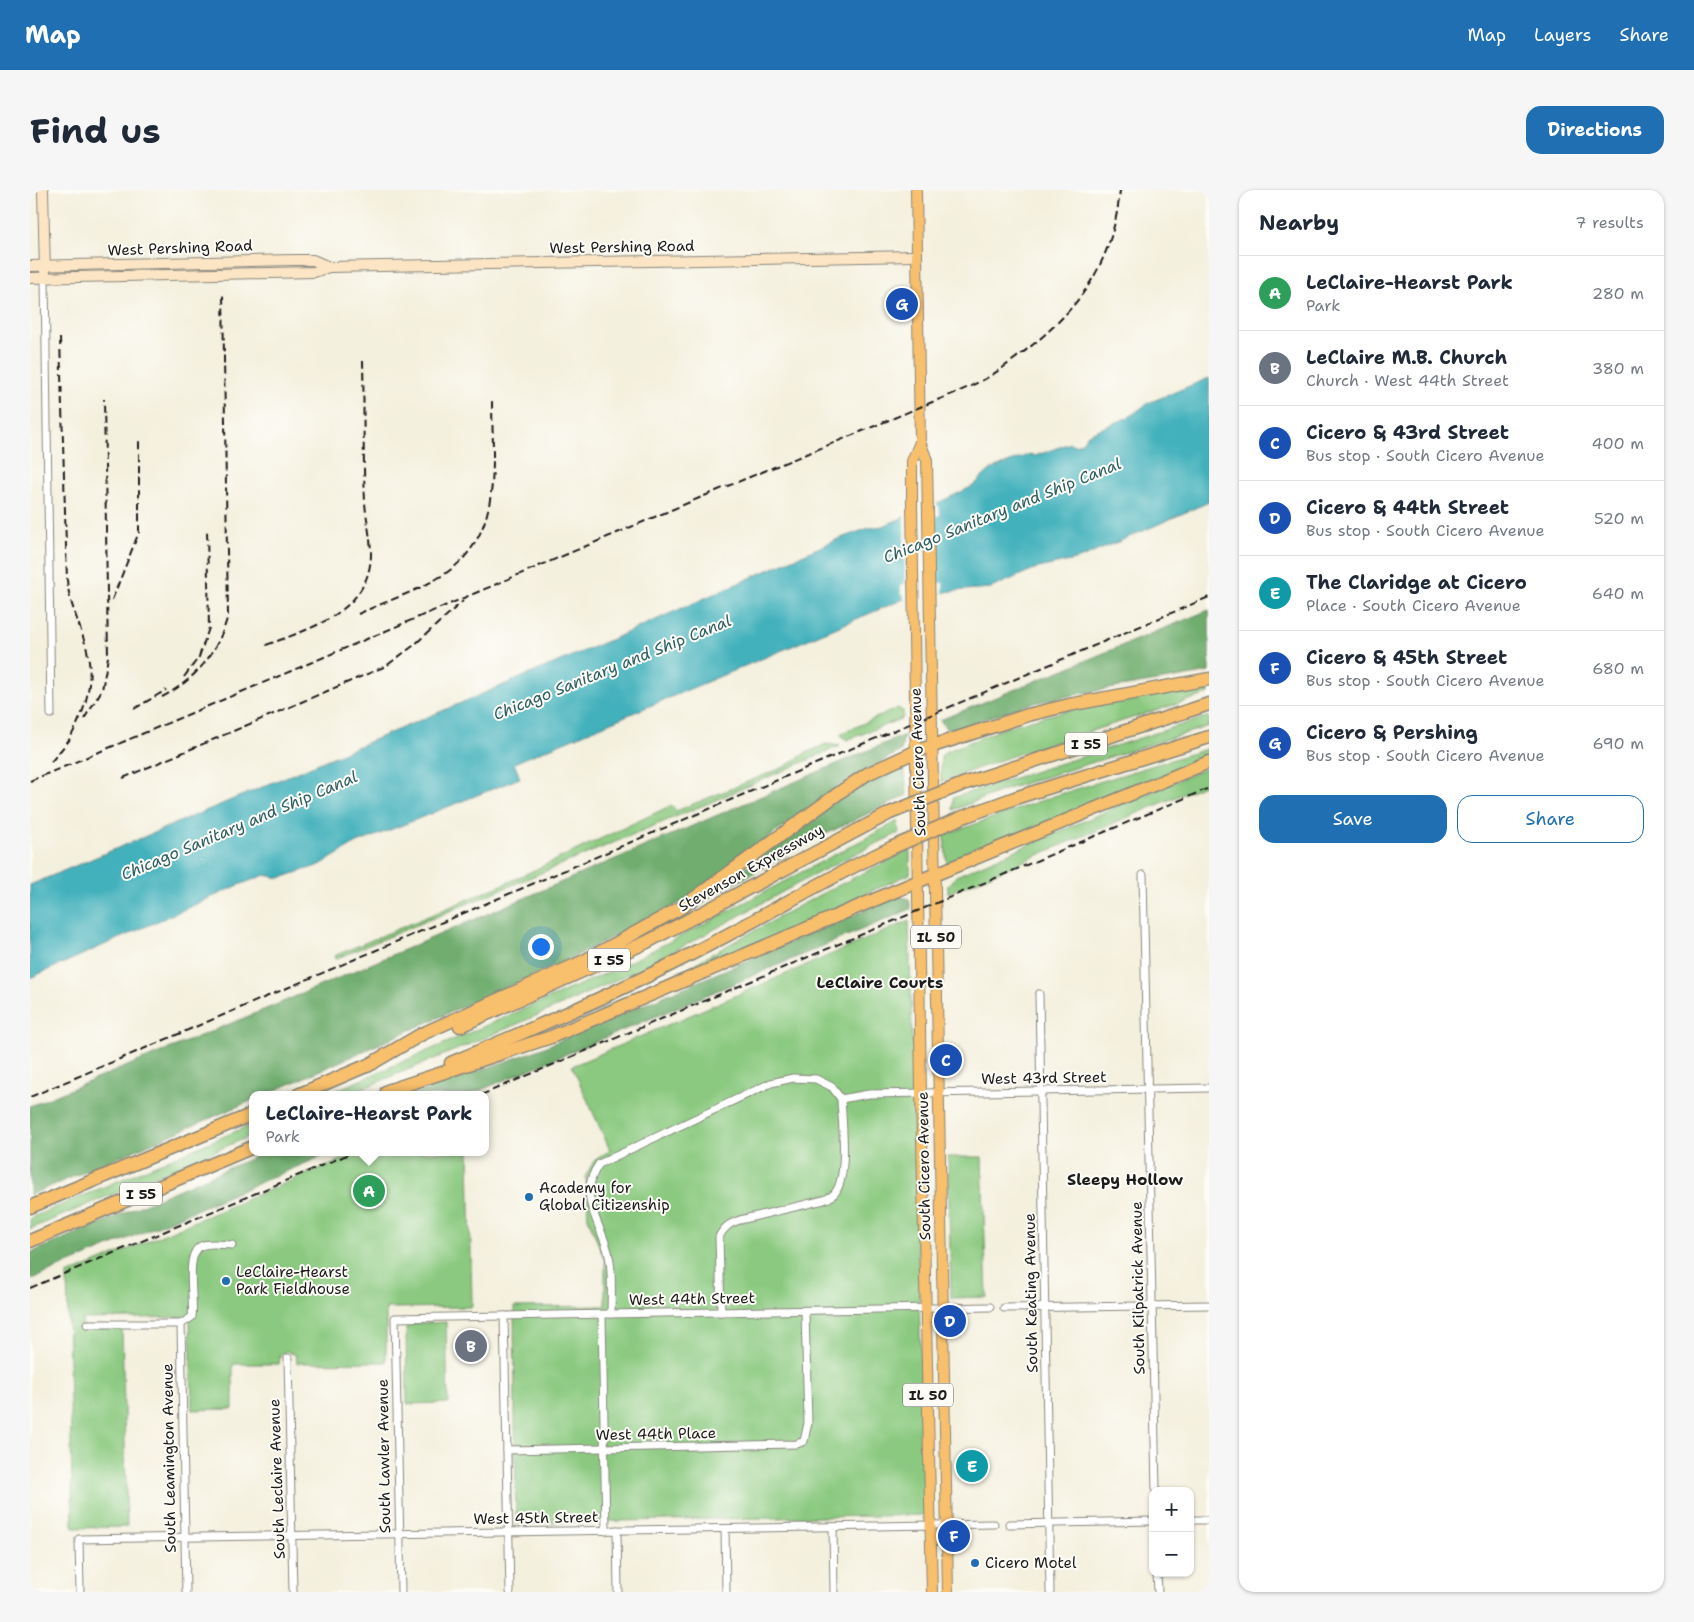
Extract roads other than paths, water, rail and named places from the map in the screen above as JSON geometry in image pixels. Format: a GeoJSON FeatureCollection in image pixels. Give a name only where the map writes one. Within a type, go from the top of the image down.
{"type":"FeatureCollection","features":[{"type":"Feature","properties":{"kind":"highway"},"geometry":{"type":"LineString","coordinates":[[367,1066],[422,1034],[584,961],[682,908],[843,790],[867,774],[917,751],[1028,715],[1069,705],[1209,679]]}},
{"type":"Feature","properties":{"kind":"highway","name":"Stevenson Expressway"},"geometry":{"type":"LineString","coordinates":[[307,1091],[541,991],[647,942],[890,813],[963,784],[1137,729],[1209,704]]}},
{"type":"Feature","properties":{"kind":"highway","name":"I 55"},"geometry":{"type":"LineString","coordinates":[[387,1091],[626,986],[696,952],[854,865],[963,817],[1015,798],[1209,737]]}},
{"type":"Feature","properties":{"kind":"highway"},"geometry":{"type":"LineString","coordinates":[[388,1091],[551,1037],[936,874],[1209,762]]}},
{"type":"Feature","properties":{"kind":"highway","name":"I 55"},"geometry":{"type":"LineString","coordinates":[[30,1207],[249,1116]]}},
{"type":"Feature","properties":{"kind":"highway","name":"I 55"},"geometry":{"type":"LineString","coordinates":[[30,1241],[249,1149]]}},
{"type":"Feature","properties":{"kind":"main road"},"geometry":{"type":"LineString","coordinates":[[43,190],[45,278]]}},
{"type":"Feature","properties":{"kind":"main road","name":"South Cicero Avenue"},"geometry":{"type":"LineString","coordinates":[[916,190],[920,442],[927,460],[928,599],[936,874],[937,1094],[948,1592]]}},
{"type":"Feature","properties":{"kind":"main road","name":"West Pershing Road"},"geometry":{"type":"LineString","coordinates":[[30,278],[314,272],[329,267],[916,256]]}},
{"type":"Feature","properties":{"kind":"main road","name":"West Pershing Road"},"geometry":{"type":"LineString","coordinates":[[30,266],[313,260],[329,267]]}},
{"type":"Feature","properties":{"kind":"main road"},"geometry":{"type":"LineString","coordinates":[[138,263],[138,275]]}},
{"type":"Feature","properties":{"kind":"main road","name":"South Cicero Avenue"},"geometry":{"type":"LineString","coordinates":[[920,442],[912,462],[913,599],[932,1592]]}},
{"type":"Feature","properties":{"kind":"street"},"geometry":{"type":"LineString","coordinates":[[45,278],[52,714]]}},
{"type":"Feature","properties":{"kind":"street","name":"South Kilpatrick Avenue"},"geometry":{"type":"LineString","coordinates":[[1143,875],[1156,1487]]}},
{"type":"Feature","properties":{"kind":"street","name":"South Keating Avenue"},"geometry":{"type":"LineString","coordinates":[[1039,994],[1050,1592]]}},
{"type":"Feature","properties":{"kind":"street"},"geometry":{"type":"LineString","coordinates":[[611,1314],[610,1261],[607,1246],[592,1213],[590,1194],[594,1170],[605,1160],[777,1081],[793,1078],[816,1079],[832,1087],[841,1099],[842,1169],[839,1187],[833,1195],[824,1200],[740,1220],[730,1223],[722,1230],[719,1237],[721,1312]]}},
{"type":"Feature","properties":{"kind":"street","name":"West 43rd Street"},"geometry":{"type":"LineString","coordinates":[[841,1099],[869,1094],[1209,1088]]}},
{"type":"Feature","properties":{"kind":"street"},"geometry":{"type":"LineString","coordinates":[[87,1324],[181,1324],[192,1317],[194,1305],[191,1260],[193,1252],[202,1245],[232,1245]]}},
{"type":"Feature","properties":{"kind":"street"},"geometry":{"type":"LineString","coordinates":[[1004,1308],[1209,1305]]}},
{"type":"Feature","properties":{"kind":"street","name":"West 44th Street"},"geometry":{"type":"LineString","coordinates":[[395,1318],[990,1308]]}},
{"type":"Feature","properties":{"kind":"street","name":"West 44th Place"},"geometry":{"type":"LineString","coordinates":[[507,1450],[788,1445],[804,1441],[808,1423],[805,1311]]}},
{"type":"Feature","properties":{"kind":"street"},"geometry":{"type":"LineString","coordinates":[[602,1315],[606,1530]]}},
{"type":"Feature","properties":{"kind":"street"},"geometry":{"type":"LineString","coordinates":[[504,1316],[510,1592]]}},
{"type":"Feature","properties":{"kind":"street","name":"South Lawler Avenue"},"geometry":{"type":"LineString","coordinates":[[395,1318],[401,1592]]}},
{"type":"Feature","properties":{"kind":"street","name":"South Leamington Avenue"},"geometry":{"type":"LineString","coordinates":[[181,1324],[186,1592]]}},
{"type":"Feature","properties":{"kind":"street","name":"South Leclaire Avenue"},"geometry":{"type":"LineString","coordinates":[[288,1362],[293,1592]]}},
{"type":"Feature","properties":{"kind":"street"},"geometry":{"type":"LineString","coordinates":[[1194,1520],[1209,1520]]}},
{"type":"Feature","properties":{"kind":"street"},"geometry":{"type":"LineString","coordinates":[[1008,1524],[1149,1521]]}},
{"type":"Feature","properties":{"kind":"street","name":"West 45th Street"},"geometry":{"type":"LineString","coordinates":[[80,1592],[79,1539],[994,1524]]}},
{"type":"Feature","properties":{"kind":"street"},"geometry":{"type":"LineString","coordinates":[[833,1527],[834,1592]]}},
{"type":"Feature","properties":{"kind":"street"},"geometry":{"type":"LineString","coordinates":[[725,1528],[726,1592]]}},
{"type":"Feature","properties":{"kind":"street"},"geometry":{"type":"LineString","coordinates":[[616,1530],[618,1592]]}},
{"type":"Feature","properties":{"kind":"street"},"geometry":{"type":"LineString","coordinates":[[1157,1577],[1158,1592]]}},
{"type":"Feature","properties":{"kind":"water","name":"Chicago Sanitary and Ship Canal"},"geometry":{"type":"Polygon","coordinates":[[[1209,378],[1209,502],[1079,559],[1034,569],[991,588],[952,591],[904,599],[514,763],[520,778],[355,844],[320,865],[280,878],[265,875],[239,885],[30,978],[30,885],[617,637],[838,539],[869,528],[883,526],[940,502],[973,486],[990,470],[1030,454],[1035,456],[1070,443],[1074,445],[1081,443],[1088,434],[1129,417],[1148,403],[1209,378]]]}},
{"type":"Feature","properties":{"kind":"railway"},"geometry":{"type":"LineString","coordinates":[[30,781],[723,488],[961,391],[983,380],[1005,366],[1049,330],[1068,312],[1084,292],[1108,246],[1120,190]]}},
{"type":"Feature","properties":{"kind":"railway"},"geometry":{"type":"LineString","coordinates":[[162,697],[185,682],[204,663],[212,653],[224,629],[228,615],[223,294]]}},
{"type":"Feature","properties":{"kind":"railway"},"geometry":{"type":"LineString","coordinates":[[60,338],[67,580],[90,667],[88,694],[74,731],[67,743]]}},
{"type":"Feature","properties":{"kind":"railway"},"geometry":{"type":"LineString","coordinates":[[266,645],[318,625],[334,615],[360,591],[368,575],[371,555],[365,502],[363,361]]}},
{"type":"Feature","properties":{"kind":"railway"},"geometry":{"type":"LineString","coordinates":[[84,719],[102,690],[108,657],[104,399]]}},
{"type":"Feature","properties":{"kind":"railway"},"geometry":{"type":"LineString","coordinates":[[358,614],[409,593],[438,578],[460,562],[475,543],[485,522],[493,475],[492,400]]}},
{"type":"Feature","properties":{"kind":"railway"},"geometry":{"type":"LineString","coordinates":[[112,600],[139,532],[139,439]]}},
{"type":"Feature","properties":{"kind":"railway"},"geometry":{"type":"LineString","coordinates":[[184,677],[199,657],[209,628],[207,531]]}},
{"type":"Feature","properties":{"kind":"railway"},"geometry":{"type":"LineString","coordinates":[[30,1097],[1209,597]]}},
{"type":"Feature","properties":{"kind":"railway"},"geometry":{"type":"LineString","coordinates":[[123,778],[386,666],[413,646],[463,601]]}},
{"type":"Feature","properties":{"kind":"railway"},"geometry":{"type":"LineString","coordinates":[[134,709],[166,690]]}},
{"type":"Feature","properties":{"kind":"railway"},"geometry":{"type":"LineString","coordinates":[[51,762],[70,739]]}},
{"type":"Feature","properties":{"kind":"railway"},"geometry":{"type":"LineString","coordinates":[[489,1092],[1209,788]]}},
{"type":"Feature","properties":{"kind":"railway"},"geometry":{"type":"LineString","coordinates":[[30,1288],[344,1156]]}},
{"type":"Feature","properties":{"kind":"place","name":"Cicero & Pershing"},"geometry":{"type":"Point","coordinates":[902,304]}},
{"type":"Feature","properties":{"kind":"place","name":"Cicero & 43rd Street"},"geometry":{"type":"Point","coordinates":[946,1060]}},
{"type":"Feature","properties":{"kind":"place","name":"LeClaire-Hearst Park"},"geometry":{"type":"Point","coordinates":[369,1191]}},
{"type":"Feature","properties":{"kind":"place","name":"Academy for Global Citizenship"},"geometry":{"type":"Point","coordinates":[529,1197]}},
{"type":"Feature","properties":{"kind":"place","name":"LeClaire-Hearst Park Fieldhouse"},"geometry":{"type":"Point","coordinates":[226,1281]}},
{"type":"Feature","properties":{"kind":"place","name":"Cicero & 44th Street"},"geometry":{"type":"Point","coordinates":[950,1321]}},
{"type":"Feature","properties":{"kind":"place","name":"LeClaire M.B. Church"},"geometry":{"type":"Point","coordinates":[471,1346]}},
{"type":"Feature","properties":{"kind":"place","name":"The Claridge at Cicero"},"geometry":{"type":"Point","coordinates":[972,1466]}},
{"type":"Feature","properties":{"kind":"place","name":"Cicero & 45th Street"},"geometry":{"type":"Point","coordinates":[954,1536]}},
{"type":"Feature","properties":{"kind":"place","name":"Cicero Motel"},"geometry":{"type":"Point","coordinates":[975,1563]}},
{"type":"Feature","properties":{"kind":"district","name":"LeClaire Courts"},"geometry":{"type":"Point","coordinates":[880,982]}},
{"type":"Feature","properties":{"kind":"district","name":"Sleepy Hollow"},"geometry":{"type":"Point","coordinates":[1125,1179]}}]}
